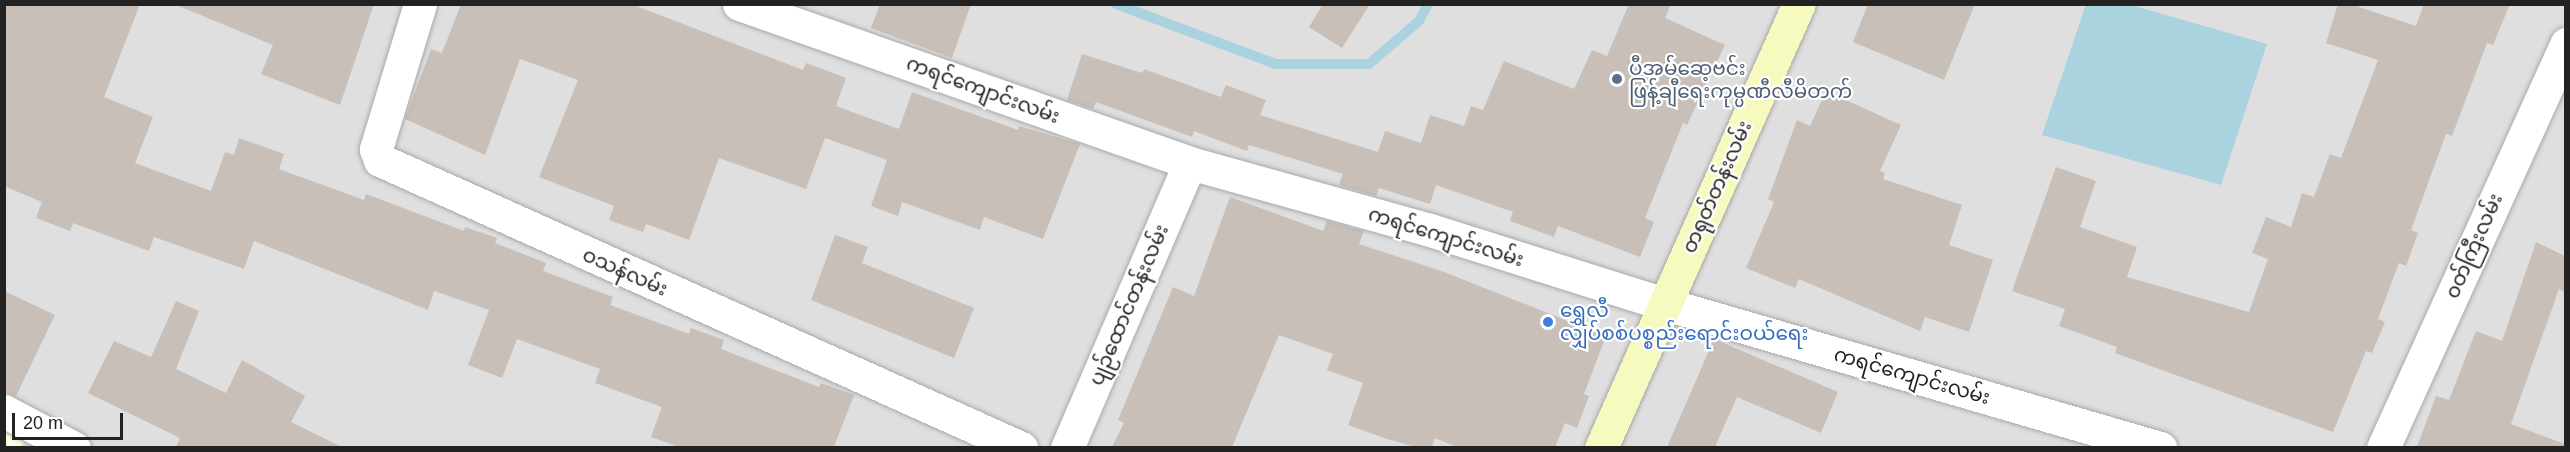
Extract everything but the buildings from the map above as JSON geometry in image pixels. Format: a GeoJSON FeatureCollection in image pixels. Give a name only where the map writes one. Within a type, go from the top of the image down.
{"type":"FeatureCollection","features":[{"type":"Feature","properties":{"kind":"street","name":"ဝသန်လမ်း"},"geometry":{"type":"LineString","coordinates":[[420,4],[376,149],[380,160],[1021,447]]}},
{"type":"Feature","properties":{"kind":"street","name":"ကရင်ကျောင်းလမ်း"},"geometry":{"type":"LineString","coordinates":[[739,4],[1190,164],[1430,230],[1665,304],[2160,447]]}},
{"type":"Feature","properties":{"kind":"street","name":"တရုတ်တန်းလမ်း"},"geometry":{"type":"LineString","coordinates":[[1601,447],[1798,4]]}},
{"type":"Feature","properties":{"kind":"street","name":"၀တ်ကြီးလမ်း"},"geometry":{"type":"LineString","coordinates":[[2383,447],[2565,44]]}},
{"type":"Feature","properties":{"kind":"street","name":"ပျဉ်ထောင်တန်းလမ်း"},"geometry":{"type":"LineString","coordinates":[[1067,447],[1190,164]]}},
{"type":"Feature","properties":{"kind":"street"},"geometry":{"type":"LineString","coordinates":[[4,411],[74,447]]}},
{"type":"Feature","properties":{"kind":"shaded area"},"geometry":{"type":"Polygon","coordinates":[[[5,5],[2565,5],[2565,447],[5,447],[5,5]]]}},
{"type":"Feature","properties":{"kind":"shaded area"},"geometry":{"type":"Polygon","coordinates":[[[4,421],[29,435],[20,447],[5,447],[4,421]]]}},
{"type":"Feature","properties":{"kind":"water"},"geometry":{"type":"Polygon","coordinates":[[[2086,4],[2131,5],[2267,44],[2221,185],[2042,135],[2086,4]]]}},
{"type":"Feature","properties":{"kind":"waterway"},"geometry":{"type":"LineString","coordinates":[[1116,4],[1276,64],[1369,64],[1419,21],[1428,4]]}},
{"type":"Feature","properties":{"kind":"place","name":"ပီအမ်ဆေ့ဗင်း ဖြန့်ချီရေးကုမ္ပဏီလီမိတက်"},"geometry":{"type":"Point","coordinates":[1617,79]}},
{"type":"Feature","properties":{"kind":"place","name":"ရွှေလီ လျှပ်စစ်ပစ္စည်းရောင်းဝယ်ရေး"},"geometry":{"type":"Point","coordinates":[1548,322]}}]}
